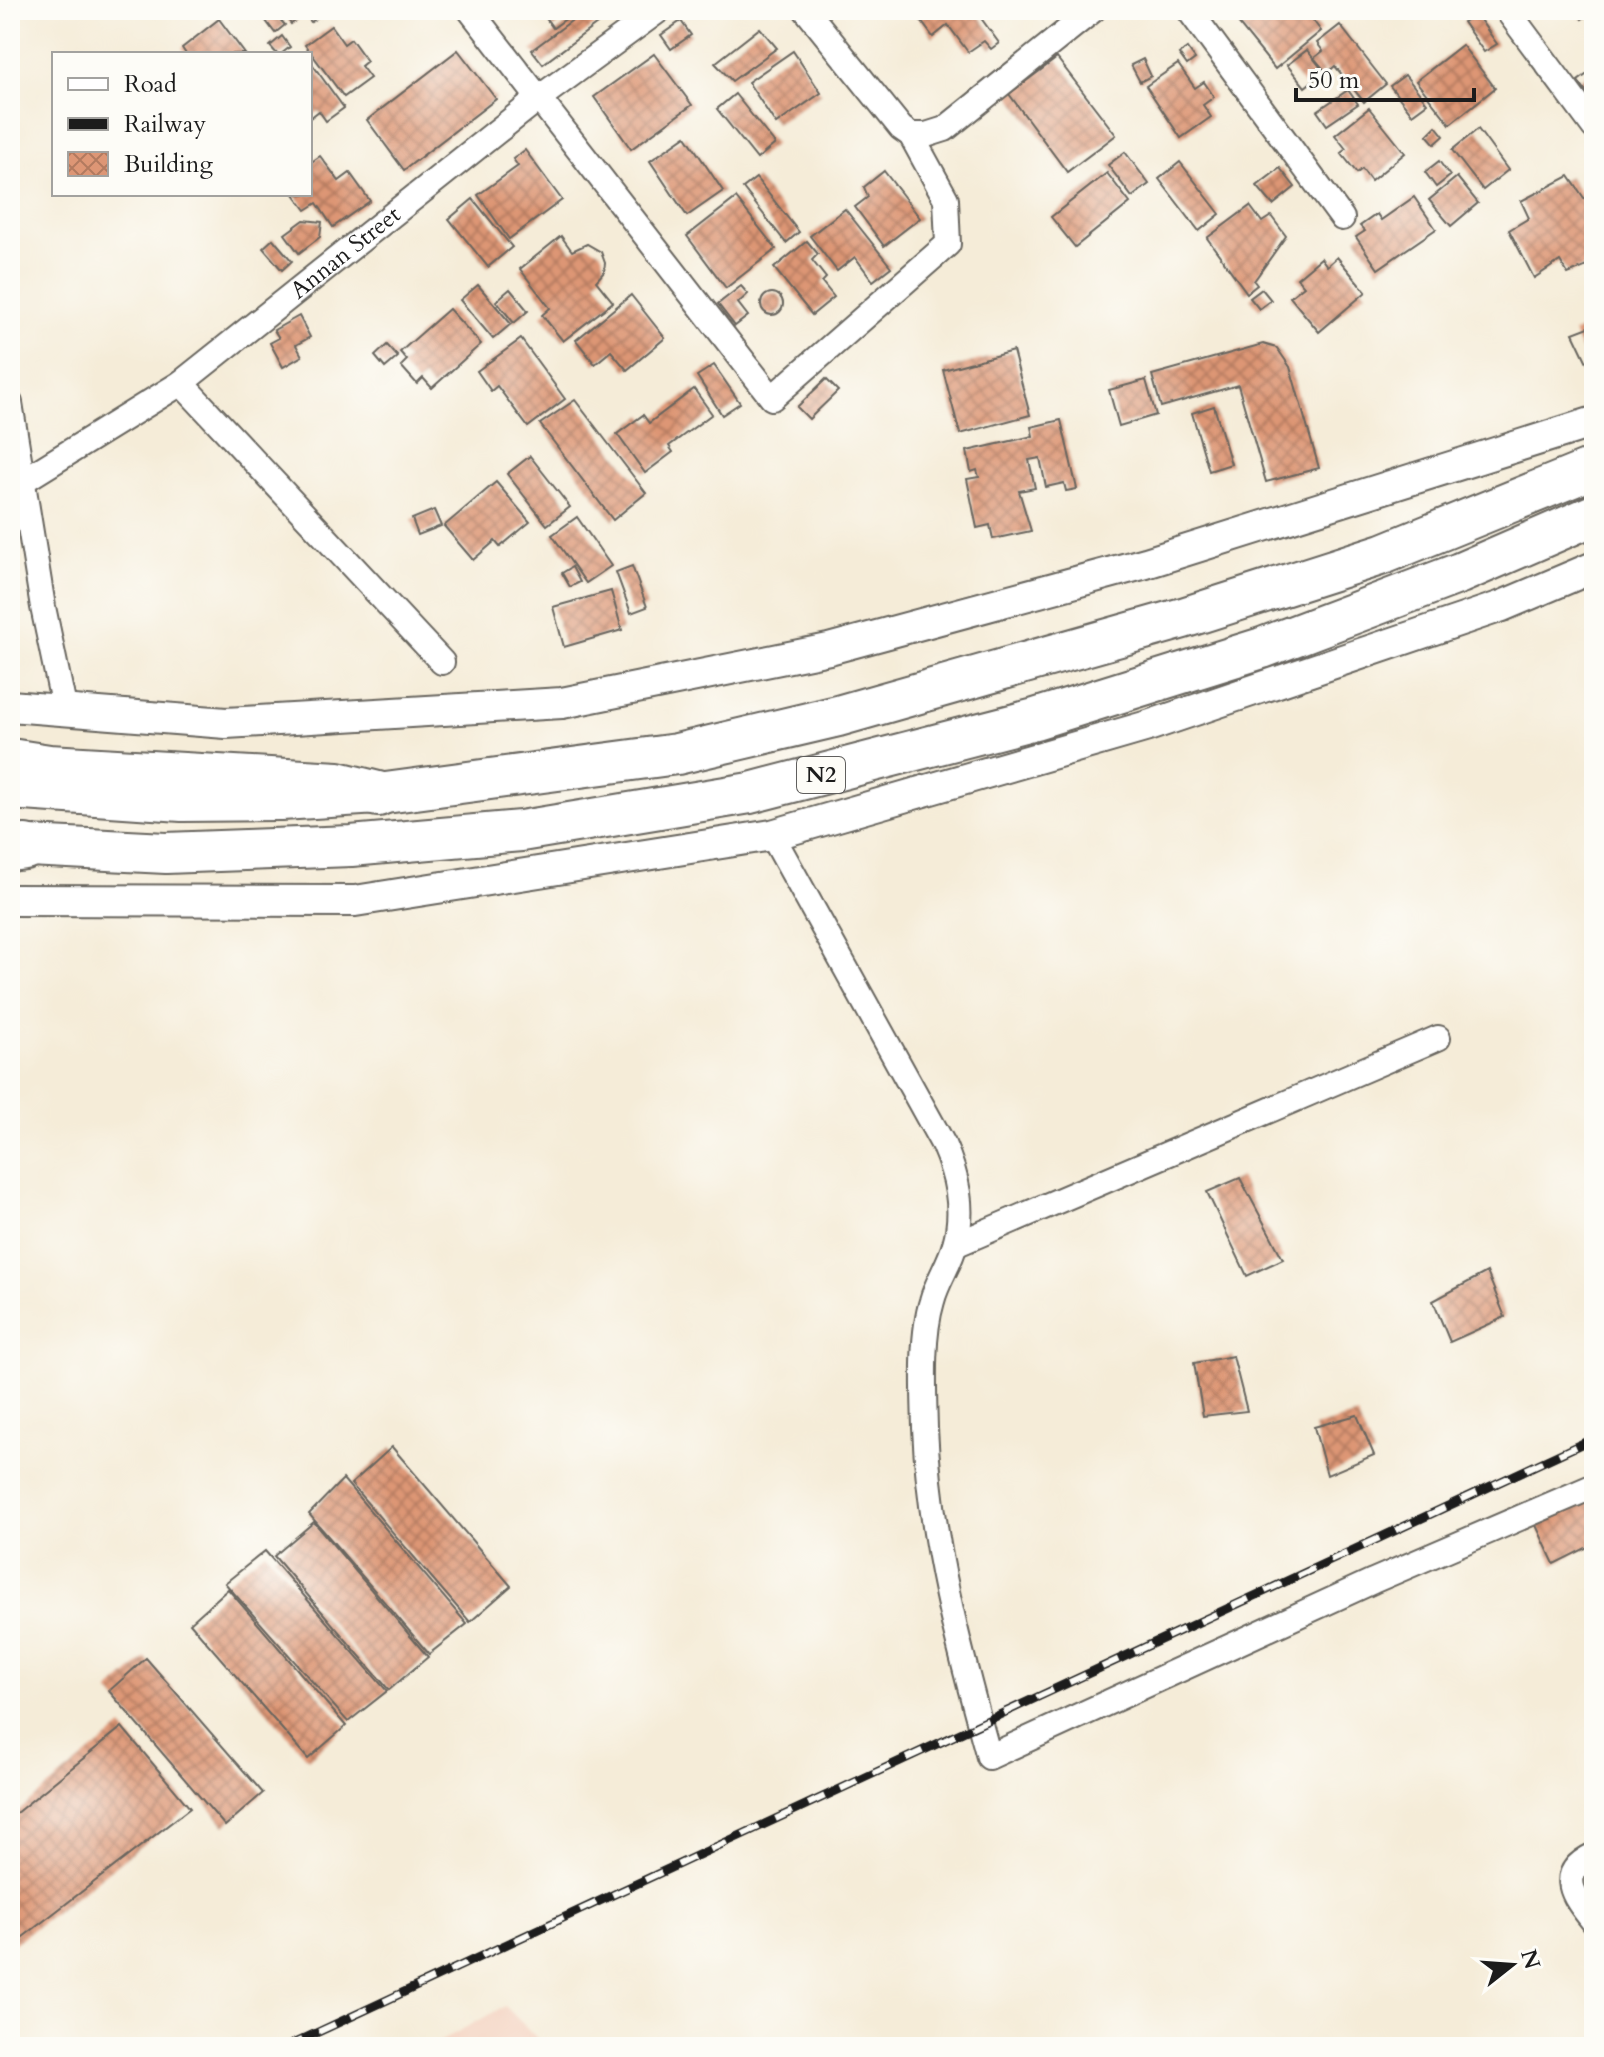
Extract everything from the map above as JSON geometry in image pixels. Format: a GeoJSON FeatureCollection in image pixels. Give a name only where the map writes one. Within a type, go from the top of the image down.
{"type":"FeatureCollection","features":[{"type":"Feature","properties":{"kind":"highway","name":"N2"},"geometry":{"type":"LineString","coordinates":[[10,789],[182,801],[281,800],[378,794],[677,754],[838,716],[1183,618],[1383,554],[1594,468]]}},
{"type":"Feature","properties":{"kind":"highway","name":"N2"},"geometry":{"type":"LineString","coordinates":[[15,847],[166,853],[351,846],[521,831],[750,793],[1035,719],[1262,648],[1460,573],[1594,515]]}},
{"type":"Feature","properties":{"kind":"highway"},"geometry":{"type":"LineString","coordinates":[[10,761],[49,767],[325,782],[378,794]]}},
{"type":"Feature","properties":{"kind":"street"},"geometry":{"type":"LineString","coordinates":[[470,10],[772,398],[948,244],[946,199],[911,135],[901,128],[806,10]]}},
{"type":"Feature","properties":{"kind":"street","name":"Annan Street"},"geometry":{"type":"LineString","coordinates":[[21,482],[181,383],[539,98],[659,10]]}},
{"type":"Feature","properties":{"kind":"street"},"geometry":{"type":"LineString","coordinates":[[911,135],[926,135],[945,129],[1093,10]]}},
{"type":"Feature","properties":{"kind":"street"},"geometry":{"type":"LineString","coordinates":[[1189,10],[1342,218]]}},
{"type":"Feature","properties":{"kind":"street"},"geometry":{"type":"LineString","coordinates":[[1507,10],[1594,127]]}},
{"type":"Feature","properties":{"kind":"street"},"geometry":{"type":"LineString","coordinates":[[181,383],[442,662]]}},
{"type":"Feature","properties":{"kind":"street"},"geometry":{"type":"LineString","coordinates":[[10,403],[43,607],[65,712]]}},
{"type":"Feature","properties":{"kind":"street"},"geometry":{"type":"LineString","coordinates":[[10,706],[226,723],[562,703],[829,649],[1146,563],[1594,422]]}},
{"type":"Feature","properties":{"kind":"street"},"geometry":{"type":"LineString","coordinates":[[10,900],[355,901],[772,835],[1148,726],[1502,606],[1594,567]]}},
{"type":"Feature","properties":{"kind":"street"},"geometry":{"type":"LineString","coordinates":[[772,835],[943,1144],[957,1176],[960,1215],[955,1245],[932,1300],[926,1333],[925,1429],[937,1551],[954,1632],[989,1757],[1373,1581],[1594,1486]]}},
{"type":"Feature","properties":{"kind":"street"},"geometry":{"type":"LineString","coordinates":[[955,1245],[1438,1038]]}},
{"type":"Feature","properties":{"kind":"street"},"geometry":{"type":"LineString","coordinates":[[1594,1855],[1582,1861],[1571,1880],[1573,1896],[1594,1922]]}},
{"type":"Feature","properties":{"kind":"shaded area"},"geometry":{"type":"Polygon","coordinates":[[[505,2006],[546,2047],[430,2047],[505,2006]]]}},
{"type":"Feature","properties":{"kind":"building"},"geometry":{"type":"Polygon","coordinates":[[[281,10],[327,10],[311,22],[305,14],[291,24],[281,10]]]}},
{"type":"Feature","properties":{"kind":"building"},"geometry":{"type":"Polygon","coordinates":[[[540,10],[578,10],[553,28],[540,10]]]}},
{"type":"Feature","properties":{"kind":"building"},"geometry":{"type":"Polygon","coordinates":[[[586,10],[593,10],[601,21],[543,64],[532,50],[586,10]]]}},
{"type":"Feature","properties":{"kind":"building"},"geometry":{"type":"Polygon","coordinates":[[[913,10],[975,10],[999,43],[991,49],[984,41],[968,52],[948,25],[933,37],[913,10]]]}},
{"type":"Feature","properties":{"kind":"building"},"geometry":{"type":"Polygon","coordinates":[[[1251,10],[1288,10],[1292,15],[1298,10],[1305,10],[1321,31],[1275,69],[1237,22],[1251,10]]]}},
{"type":"Feature","properties":{"kind":"building"},"geometry":{"type":"Polygon","coordinates":[[[1575,10],[1594,10],[1582,19],[1575,10]]]}},
{"type":"Feature","properties":{"kind":"building"},"geometry":{"type":"Polygon","coordinates":[[[275,14],[285,25],[275,33],[266,21],[275,14]]]}},
{"type":"Feature","properties":{"kind":"building"},"geometry":{"type":"Polygon","coordinates":[[[1476,14],[1497,44],[1484,52],[1463,22],[1476,14]]]}},
{"type":"Feature","properties":{"kind":"building"},"geometry":{"type":"Polygon","coordinates":[[[219,19],[244,52],[185,52],[182,48],[219,19]]]}},
{"type":"Feature","properties":{"kind":"building"},"geometry":{"type":"Polygon","coordinates":[[[681,21],[691,35],[671,49],[661,35],[681,21]]]}},
{"type":"Feature","properties":{"kind":"building"},"geometry":{"type":"Polygon","coordinates":[[[1340,25],[1386,84],[1364,102],[1335,66],[1327,73],[1314,58],[1323,51],[1317,43],[1340,25]]]}},
{"type":"Feature","properties":{"kind":"building"},"geometry":{"type":"Polygon","coordinates":[[[331,26],[344,44],[351,39],[367,61],[361,66],[370,78],[344,97],[305,45],[331,26]]]}},
{"type":"Feature","properties":{"kind":"building"},"geometry":{"type":"Polygon","coordinates":[[[760,28],[777,48],[732,81],[715,63],[760,28]]]}},
{"type":"Feature","properties":{"kind":"building"},"geometry":{"type":"Polygon","coordinates":[[[282,36],[290,47],[284,52],[275,52],[270,46],[282,36]]]}},
{"type":"Feature","properties":{"kind":"building"},"geometry":{"type":"Polygon","coordinates":[[[1462,45],[1495,88],[1450,124],[1416,81],[1462,45]]]}},
{"type":"Feature","properties":{"kind":"building"},"geometry":{"type":"Polygon","coordinates":[[[1187,48],[1195,59],[1187,65],[1179,54],[1187,48]]]}},
{"type":"Feature","properties":{"kind":"building"},"geometry":{"type":"Polygon","coordinates":[[[458,50],[496,99],[404,170],[367,120],[458,50]]]}},
{"type":"Feature","properties":{"kind":"building"},"geometry":{"type":"Polygon","coordinates":[[[1307,50],[1324,72],[1305,87],[1287,65],[1307,50]]]}},
{"type":"Feature","properties":{"kind":"building"},"geometry":{"type":"Polygon","coordinates":[[[793,51],[821,93],[776,124],[748,82],[793,51]]]}},
{"type":"Feature","properties":{"kind":"building"},"geometry":{"type":"Polygon","coordinates":[[[654,54],[692,105],[631,149],[594,97],[654,54]]]}},
{"type":"Feature","properties":{"kind":"building"},"geometry":{"type":"Polygon","coordinates":[[[1057,58],[1116,135],[1067,172],[1009,94],[1057,58]]]}},
{"type":"Feature","properties":{"kind":"building"},"geometry":{"type":"Polygon","coordinates":[[[1143,59],[1151,76],[1140,82],[1131,65],[1143,59]]]}},
{"type":"Feature","properties":{"kind":"building"},"geometry":{"type":"Polygon","coordinates":[[[312,64],[344,108],[326,121],[319,111],[312,116],[312,64]]]}},
{"type":"Feature","properties":{"kind":"building"},"geometry":{"type":"Polygon","coordinates":[[[1178,64],[1195,88],[1204,82],[1214,97],[1203,105],[1211,117],[1181,138],[1146,86],[1178,64]]]}},
{"type":"Feature","properties":{"kind":"building"},"geometry":{"type":"Polygon","coordinates":[[[1594,69],[1594,103],[1578,81],[1594,69]]]}},
{"type":"Feature","properties":{"kind":"building"},"geometry":{"type":"Polygon","coordinates":[[[1405,75],[1427,103],[1412,114],[1390,86],[1405,75]]]}},
{"type":"Feature","properties":{"kind":"building"},"geometry":{"type":"Polygon","coordinates":[[[1348,90],[1358,104],[1327,125],[1317,111],[1348,90]]]}},
{"type":"Feature","properties":{"kind":"building"},"geometry":{"type":"Polygon","coordinates":[[[735,94],[775,144],[757,159],[717,109],[735,94]]]}},
{"type":"Feature","properties":{"kind":"building"},"geometry":{"type":"Polygon","coordinates":[[[1369,108],[1405,153],[1371,181],[1362,169],[1357,173],[1341,153],[1346,149],[1335,135],[1369,108]]]}},
{"type":"Feature","properties":{"kind":"building"},"geometry":{"type":"Polygon","coordinates":[[[1436,126],[1444,136],[1435,144],[1427,135],[1436,126]]]}},
{"type":"Feature","properties":{"kind":"building"},"geometry":{"type":"Polygon","coordinates":[[[1478,129],[1508,170],[1483,190],[1452,150],[1478,129]]]}},
{"type":"Feature","properties":{"kind":"building"},"geometry":{"type":"Polygon","coordinates":[[[686,136],[723,191],[687,216],[650,161],[686,136]]]}},
{"type":"Feature","properties":{"kind":"building"},"geometry":{"type":"Polygon","coordinates":[[[525,150],[562,200],[509,239],[478,195],[518,166],[513,159],[525,150]]]}},
{"type":"Feature","properties":{"kind":"building"},"geometry":{"type":"Polygon","coordinates":[[[1125,152],[1149,184],[1132,197],[1108,165],[1125,152]]]}},
{"type":"Feature","properties":{"kind":"building"},"geometry":{"type":"Polygon","coordinates":[[[320,156],[339,181],[350,173],[370,201],[333,227],[317,203],[306,210],[296,196],[312,196],[312,162],[320,156]]]}},
{"type":"Feature","properties":{"kind":"building"},"geometry":{"type":"Polygon","coordinates":[[[1439,161],[1450,176],[1436,187],[1425,172],[1439,161]]]}},
{"type":"Feature","properties":{"kind":"building"},"geometry":{"type":"Polygon","coordinates":[[[1180,162],[1220,214],[1199,231],[1159,179],[1180,162]]]}},
{"type":"Feature","properties":{"kind":"building"},"geometry":{"type":"Polygon","coordinates":[[[1280,168],[1295,187],[1273,205],[1257,186],[1280,168]]]}},
{"type":"Feature","properties":{"kind":"building"},"geometry":{"type":"Polygon","coordinates":[[[884,171],[920,218],[884,246],[855,207],[868,197],[864,187],[884,171]]]}},
{"type":"Feature","properties":{"kind":"building"},"geometry":{"type":"Polygon","coordinates":[[[1107,173],[1130,203],[1075,247],[1051,217],[1107,173]]]}},
{"type":"Feature","properties":{"kind":"building"},"geometry":{"type":"Polygon","coordinates":[[[1569,176],[1584,198],[1594,201],[1594,263],[1568,274],[1560,261],[1534,278],[1509,230],[1529,218],[1521,201],[1569,176]]]}},
{"type":"Feature","properties":{"kind":"building"},"geometry":{"type":"Polygon","coordinates":[[[1457,177],[1478,203],[1451,226],[1429,200],[1457,177]]]}},
{"type":"Feature","properties":{"kind":"building"},"geometry":{"type":"Polygon","coordinates":[[[756,178],[799,232],[786,243],[743,188],[756,178]]]}},
{"type":"Feature","properties":{"kind":"building"},"geometry":{"type":"Polygon","coordinates":[[[1414,197],[1436,229],[1378,269],[1356,237],[1365,231],[1360,226],[1377,214],[1381,220],[1414,197]]]}},
{"type":"Feature","properties":{"kind":"building"},"geometry":{"type":"Polygon","coordinates":[[[736,198],[776,249],[726,288],[687,236],[736,198]]]}},
{"type":"Feature","properties":{"kind":"building"},"geometry":{"type":"Polygon","coordinates":[[[473,199],[512,247],[488,267],[449,219],[473,199]]]}},
{"type":"Feature","properties":{"kind":"building"},"geometry":{"type":"Polygon","coordinates":[[[1250,206],[1262,222],[1271,216],[1286,236],[1254,281],[1257,285],[1247,293],[1207,238],[1250,206]]]}},
{"type":"Feature","properties":{"kind":"building"},"geometry":{"type":"Polygon","coordinates":[[[845,209],[891,267],[873,281],[855,257],[837,271],[810,236],[845,209]]]}},
{"type":"Feature","properties":{"kind":"building"},"geometry":{"type":"Polygon","coordinates":[[[304,220],[322,222],[320,237],[299,253],[285,234],[304,220]]]}},
{"type":"Feature","properties":{"kind":"building"},"geometry":{"type":"Polygon","coordinates":[[[561,236],[572,251],[587,244],[601,252],[604,272],[596,281],[613,302],[563,341],[542,315],[550,308],[520,269],[561,236]]]}},
{"type":"Feature","properties":{"kind":"building"},"geometry":{"type":"Polygon","coordinates":[[[273,239],[292,261],[282,270],[263,248],[273,239]]]}},
{"type":"Feature","properties":{"kind":"building"},"geometry":{"type":"Polygon","coordinates":[[[807,241],[818,254],[812,260],[826,278],[822,282],[834,297],[812,315],[774,268],[807,241]]]}},
{"type":"Feature","properties":{"kind":"building"},"geometry":{"type":"Polygon","coordinates":[[[1337,257],[1366,292],[1319,332],[1290,297],[1304,286],[1297,278],[1321,258],[1327,266],[1337,257]]]}},
{"type":"Feature","properties":{"kind":"building"},"geometry":{"type":"Polygon","coordinates":[[[478,285],[511,324],[493,339],[460,300],[478,285]]]}},
{"type":"Feature","properties":{"kind":"building"},"geometry":{"type":"Polygon","coordinates":[[[741,286],[748,294],[738,303],[748,316],[735,326],[718,304],[741,286]]]}},
{"type":"Feature","properties":{"kind":"building"},"geometry":{"type":"Polygon","coordinates":[[[510,289],[528,311],[514,323],[496,301],[510,289]]]}},
{"type":"Feature","properties":{"kind":"building"},"geometry":{"type":"Polygon","coordinates":[[[1262,289],[1271,300],[1259,309],[1250,298],[1262,289]]]}},
{"type":"Feature","properties":{"kind":"building"},"geometry":{"type":"Polygon","coordinates":[[[772,293],[780,296],[783,304],[780,312],[772,315],[764,312],[761,304],[764,296],[772,293]]]}},
{"type":"Feature","properties":{"kind":"building"},"geometry":{"type":"Polygon","coordinates":[[[631,295],[665,338],[627,370],[611,351],[595,364],[576,340],[631,295]]]}},
{"type":"Feature","properties":{"kind":"building"},"geometry":{"type":"Polygon","coordinates":[[[449,309],[481,344],[432,388],[423,378],[417,384],[401,366],[407,360],[400,352],[449,309]]]}},
{"type":"Feature","properties":{"kind":"building"},"geometry":{"type":"Polygon","coordinates":[[[299,316],[310,337],[296,345],[302,356],[283,367],[270,343],[279,338],[274,330],[299,316]]]}},
{"type":"Feature","properties":{"kind":"building"},"geometry":{"type":"Polygon","coordinates":[[[1594,325],[1594,377],[1573,333],[1594,325]]]}},
{"type":"Feature","properties":{"kind":"building"},"geometry":{"type":"Polygon","coordinates":[[[521,339],[565,399],[528,427],[497,386],[491,391],[477,371],[521,339]]]}},
{"type":"Feature","properties":{"kind":"building"},"geometry":{"type":"Polygon","coordinates":[[[1263,344],[1277,348],[1290,367],[1319,468],[1266,482],[1238,385],[1161,407],[1152,375],[1263,344]]]}},
{"type":"Feature","properties":{"kind":"building"},"geometry":{"type":"Polygon","coordinates":[[[387,345],[398,357],[385,368],[375,356],[387,345]]]}},
{"type":"Feature","properties":{"kind":"building"},"geometry":{"type":"Polygon","coordinates":[[[1013,351],[1030,415],[960,434],[943,370],[1013,351]]]}},
{"type":"Feature","properties":{"kind":"building"},"geometry":{"type":"Polygon","coordinates":[[[714,365],[740,403],[722,415],[697,376],[714,365]]]}},
{"type":"Feature","properties":{"kind":"building"},"geometry":{"type":"Polygon","coordinates":[[[826,379],[838,391],[809,419],[797,407],[826,379]]]}},
{"type":"Feature","properties":{"kind":"building"},"geometry":{"type":"Polygon","coordinates":[[[1146,380],[1156,415],[1119,426],[1109,390],[1146,380]]]}},
{"type":"Feature","properties":{"kind":"building"},"geometry":{"type":"Polygon","coordinates":[[[694,389],[712,414],[669,446],[673,452],[645,473],[617,434],[643,415],[649,423],[694,389]]]}},
{"type":"Feature","properties":{"kind":"building"},"geometry":{"type":"Polygon","coordinates":[[[575,400],[646,493],[613,520],[540,424],[575,400]]]}},
{"type":"Feature","properties":{"kind":"building"},"geometry":{"type":"Polygon","coordinates":[[[1214,406],[1231,464],[1209,471],[1192,413],[1214,406]]]}},
{"type":"Feature","properties":{"kind":"building"},"geometry":{"type":"Polygon","coordinates":[[[1061,420],[1077,489],[1066,491],[1064,483],[1046,487],[1040,458],[1029,460],[1035,488],[1019,491],[1031,531],[993,539],[990,525],[977,528],[967,479],[979,477],[977,470],[971,472],[967,451],[1033,436],[1031,427],[1061,420]]]}},
{"type":"Feature","properties":{"kind":"building"},"geometry":{"type":"Polygon","coordinates":[[[530,456],[570,507],[547,525],[507,474],[530,456]]]}},
{"type":"Feature","properties":{"kind":"building"},"geometry":{"type":"Polygon","coordinates":[[[496,482],[530,522],[500,547],[495,541],[473,560],[444,526],[496,482]]]}},
{"type":"Feature","properties":{"kind":"building"},"geometry":{"type":"Polygon","coordinates":[[[434,510],[441,526],[418,535],[412,519],[434,510]]]}},
{"type":"Feature","properties":{"kind":"building"},"geometry":{"type":"Polygon","coordinates":[[[577,517],[611,566],[586,583],[552,535],[577,517]]]}},
{"type":"Feature","properties":{"kind":"building"},"geometry":{"type":"Polygon","coordinates":[[[632,566],[647,607],[631,613],[616,572],[632,566]]]}},
{"type":"Feature","properties":{"kind":"building"},"geometry":{"type":"Polygon","coordinates":[[[572,567],[580,582],[570,587],[562,573],[572,567]]]}},
{"type":"Feature","properties":{"kind":"building"},"geometry":{"type":"Polygon","coordinates":[[[611,591],[622,630],[564,647],[553,607],[611,591]]]}},
{"type":"Feature","properties":{"kind":"building"},"geometry":{"type":"Polygon","coordinates":[[[1240,1178],[1283,1259],[1247,1276],[1207,1192],[1240,1178]]]}},
{"type":"Feature","properties":{"kind":"building"},"geometry":{"type":"Polygon","coordinates":[[[1487,1272],[1505,1317],[1450,1342],[1433,1301],[1487,1272]]]}},
{"type":"Feature","properties":{"kind":"building"},"geometry":{"type":"Polygon","coordinates":[[[1233,1356],[1247,1411],[1203,1416],[1194,1363],[1233,1356]]]}},
{"type":"Feature","properties":{"kind":"building"},"geometry":{"type":"Polygon","coordinates":[[[1357,1415],[1374,1455],[1327,1475],[1314,1427],[1357,1415]]]}},
{"type":"Feature","properties":{"kind":"building"},"geometry":{"type":"Polygon","coordinates":[[[392,1447],[511,1586],[470,1622],[351,1484],[392,1447]]]}},
{"type":"Feature","properties":{"kind":"building"},"geometry":{"type":"Polygon","coordinates":[[[343,1479],[467,1624],[429,1654],[309,1514],[343,1479]]]}},
{"type":"Feature","properties":{"kind":"building"},"geometry":{"type":"Polygon","coordinates":[[[1594,1495],[1594,1544],[1554,1564],[1535,1523],[1594,1495]]]}},
{"type":"Feature","properties":{"kind":"building"},"geometry":{"type":"Polygon","coordinates":[[[314,1522],[428,1657],[389,1690],[274,1556],[314,1522]]]}},
{"type":"Feature","properties":{"kind":"building"},"geometry":{"type":"Polygon","coordinates":[[[265,1551],[387,1691],[348,1722],[225,1583],[265,1551]]]}},
{"type":"Feature","properties":{"kind":"building"},"geometry":{"type":"Polygon","coordinates":[[[228,1589],[346,1726],[308,1759],[190,1623],[228,1589]]]}},
{"type":"Feature","properties":{"kind":"building"},"geometry":{"type":"Polygon","coordinates":[[[146,1658],[263,1793],[225,1826],[109,1691],[146,1658]]]}},
{"type":"Feature","properties":{"kind":"building"},"geometry":{"type":"Polygon","coordinates":[[[122,1727],[190,1808],[10,1947],[10,1818],[122,1727]]]}},
{"type":"Feature","properties":{"kind":"railway"},"geometry":{"type":"LineString","coordinates":[[286,2047],[1594,1438]]}}]}
